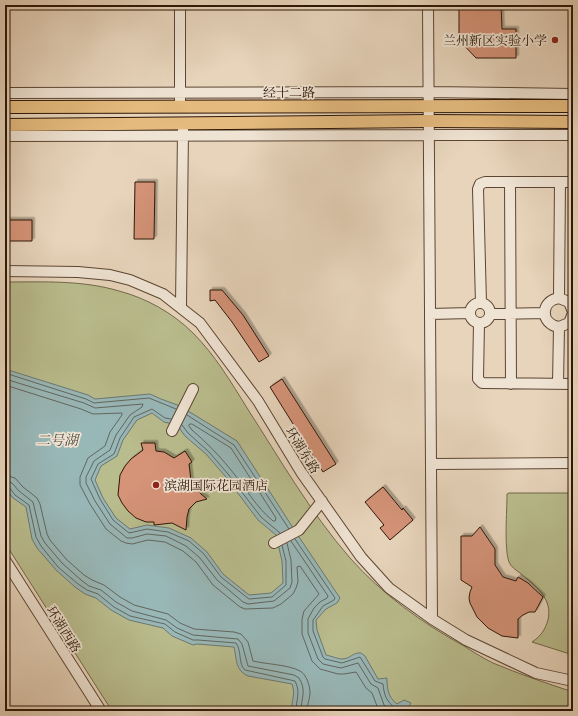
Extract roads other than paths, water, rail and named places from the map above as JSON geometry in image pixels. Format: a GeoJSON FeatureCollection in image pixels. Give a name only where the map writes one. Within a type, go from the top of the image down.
{"type":"FeatureCollection","features":[{"type":"Feature","properties":{"kind":"main road","name":"经十二路"},"geometry":{"type":"LineString","coordinates":[[5,107],[429,105],[573,106]]}},
{"type":"Feature","properties":{"kind":"main road"},"geometry":{"type":"LineString","coordinates":[[5,125],[183,130],[429,121],[573,122]]}},
{"type":"Feature","properties":{"kind":"street"},"geometry":{"type":"LineString","coordinates":[[180,5],[180,106]]}},
{"type":"Feature","properties":{"kind":"street"},"geometry":{"type":"LineString","coordinates":[[428,5],[432,619]]}},
{"type":"Feature","properties":{"kind":"street"},"geometry":{"type":"LineString","coordinates":[[5,93],[429,92],[573,94]]}},
{"type":"Feature","properties":{"kind":"street"},"geometry":{"type":"LineString","coordinates":[[181,307],[183,130]]}},
{"type":"Feature","properties":{"kind":"street"},"geometry":{"type":"LineString","coordinates":[[5,136],[183,130],[573,136]]}},
{"type":"Feature","properties":{"kind":"street"},"geometry":{"type":"LineString","coordinates":[[481,303],[478,189],[480,184],[485,182],[573,182]]}},
{"type":"Feature","properties":{"kind":"street"},"geometry":{"type":"LineString","coordinates":[[510,182],[511,384]]}},
{"type":"Feature","properties":{"kind":"street"},"geometry":{"type":"LineString","coordinates":[[559,298],[560,182]]}},
{"type":"Feature","properties":{"kind":"street","name":"环湖东路"},"geometry":{"type":"LineString","coordinates":[[5,271],[78,272],[110,275],[130,280],[163,294],[200,323],[258,402],[301,472],[361,557],[390,588],[432,619],[466,640],[536,673],[573,681]]}},
{"type":"Feature","properties":{"kind":"street"},"geometry":{"type":"LineString","coordinates":[[559,298],[569,302],[573,313],[569,323],[559,327],[549,323],[546,320],[544,313],[546,305],[549,302],[559,298]]}},
{"type":"Feature","properties":{"kind":"street"},"geometry":{"type":"LineString","coordinates":[[481,303],[487,305],[491,314],[486,322],[478,323],[472,319],[470,313],[475,305],[481,303]]}},
{"type":"Feature","properties":{"kind":"street"},"geometry":{"type":"LineString","coordinates":[[430,314],[470,313]]}},
{"type":"Feature","properties":{"kind":"street"},"geometry":{"type":"LineString","coordinates":[[491,314],[544,313]]}},
{"type":"Feature","properties":{"kind":"street"},"geometry":{"type":"LineString","coordinates":[[478,323],[478,379],[482,383],[573,384]]}},
{"type":"Feature","properties":{"kind":"street"},"geometry":{"type":"LineString","coordinates":[[558,384],[559,327]]}},
{"type":"Feature","properties":{"kind":"street"},"geometry":{"type":"LineString","coordinates":[[172,431],[193,389]]}},
{"type":"Feature","properties":{"kind":"street"},"geometry":{"type":"LineString","coordinates":[[431,464],[573,463]]}},
{"type":"Feature","properties":{"kind":"street"},"geometry":{"type":"LineString","coordinates":[[274,543],[299,530],[322,501]]}},
{"type":"Feature","properties":{"kind":"street","name":"环湖西路"},"geometry":{"type":"LineString","coordinates":[[5,560],[101,711]]}},
{"type":"Feature","properties":{"kind":"water","name":"二号湖"},"geometry":{"type":"Polygon","coordinates":[[[5,369],[88,395],[95,399],[150,394],[180,406],[237,441],[340,598],[337,603],[326,609],[316,620],[317,630],[326,655],[342,659],[361,653],[365,656],[378,679],[387,678],[389,692],[392,699],[397,704],[404,700],[411,703],[406,711],[292,711],[294,692],[292,684],[244,674],[237,664],[234,647],[193,645],[172,636],[163,628],[129,620],[111,610],[96,598],[85,594],[75,587],[56,570],[37,548],[32,539],[26,507],[13,498],[5,488],[5,369]],[[152,413],[137,420],[123,440],[117,456],[101,466],[95,480],[103,498],[116,518],[130,529],[147,525],[169,528],[191,538],[207,552],[223,574],[249,595],[271,593],[283,583],[282,561],[276,535],[258,520],[225,476],[206,454],[185,436],[177,425],[164,422],[152,413]]]}},
{"type":"Feature","properties":{"kind":"place","name":"兰州新区实验小学"},"geometry":{"type":"Point","coordinates":[555,40]}},
{"type":"Feature","properties":{"kind":"place","name":"滨湖国际花园酒店"},"geometry":{"type":"Point","coordinates":[156,485]}}]}
